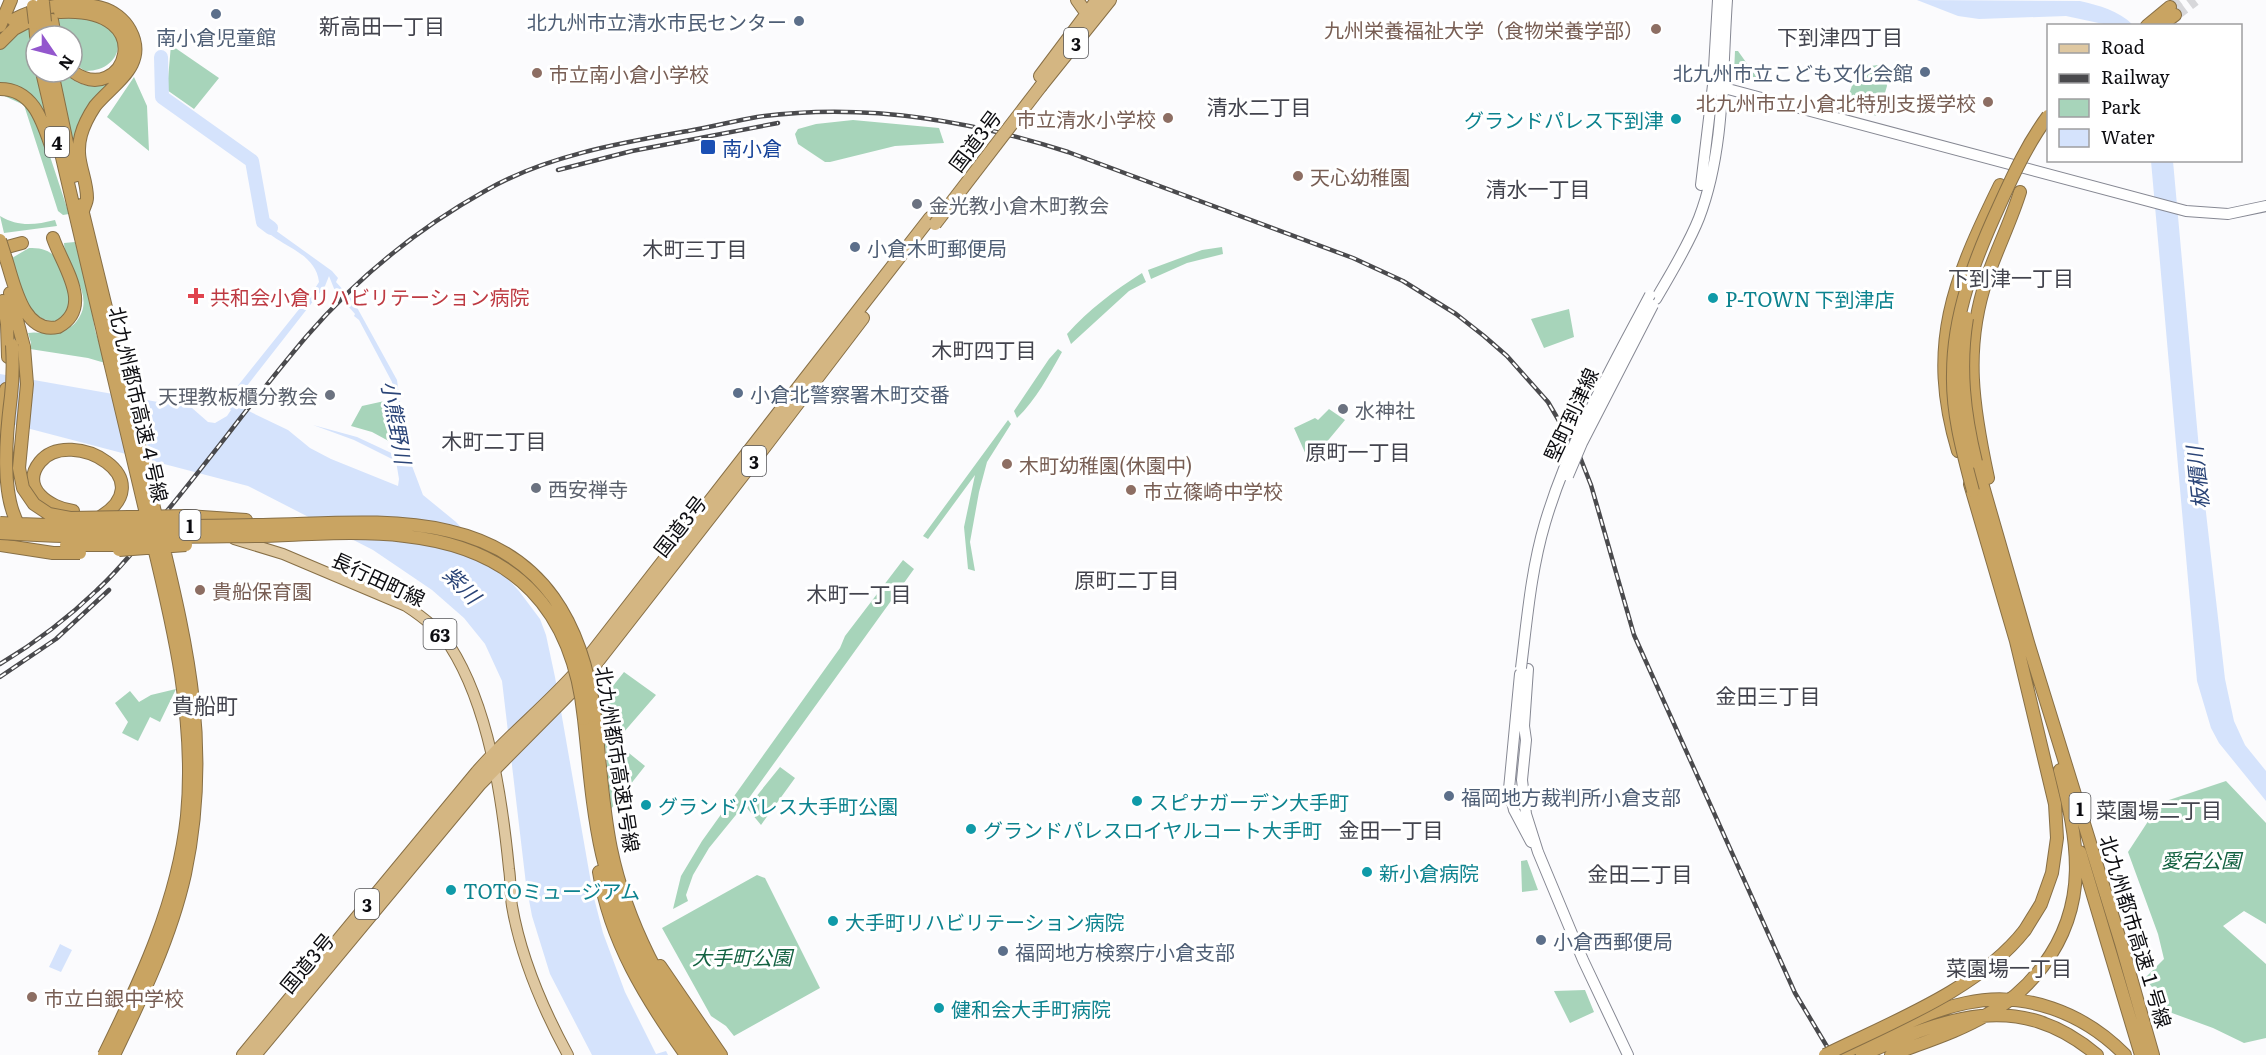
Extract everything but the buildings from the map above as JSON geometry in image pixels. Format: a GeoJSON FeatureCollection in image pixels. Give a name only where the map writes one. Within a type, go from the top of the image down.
{"type":"FeatureCollection","features":[{"type":"Feature","properties":{"kind":"highway"},"geometry":{"type":"LineString","coordinates":[[0,15],[10,0]]}},
{"type":"Feature","properties":{"kind":"highway"},"geometry":{"type":"LineString","coordinates":[[0,26],[10,0]]}},
{"type":"Feature","properties":{"kind":"highway"},"geometry":{"type":"LineString","coordinates":[[1077,0],[1087,14]]}},
{"type":"Feature","properties":{"kind":"highway","name":"国道3号"},"geometry":{"type":"LineString","coordinates":[[1039,84],[1097,0]]}},
{"type":"Feature","properties":{"kind":"highway","name":"国道3号"},"geometry":{"type":"LineString","coordinates":[[255,1055],[494,768],[568,689],[1039,84],[1110,0]]}},
{"type":"Feature","properties":{"kind":"highway"},"geometry":{"type":"LineString","coordinates":[[42,1],[42,24]]}},
{"type":"Feature","properties":{"kind":"highway"},"geometry":{"type":"LineString","coordinates":[[42,1],[42,24]]}},
{"type":"Feature","properties":{"kind":"highway"},"geometry":{"type":"LineString","coordinates":[[13,20],[48,7],[90,4],[112,12],[124,22],[131,33],[135,50],[130,68],[122,80],[89,115],[81,135],[79,156],[87,199],[78,212]]}},
{"type":"Feature","properties":{"kind":"highway"},"geometry":{"type":"LineString","coordinates":[[2150,24],[2173,11],[2162,24]]}},
{"type":"Feature","properties":{"kind":"highway"},"geometry":{"type":"LineString","coordinates":[[0,43],[23,23],[61,12],[94,14],[115,26],[123,37],[125,49],[123,60],[115,71],[104,79],[90,80],[84,77]]}},
{"type":"Feature","properties":{"kind":"highway","name":"北九州都市高速４号線"},"geometry":{"type":"LineString","coordinates":[[45,84],[70,195],[78,212]]}},
{"type":"Feature","properties":{"kind":"highway","name":"北九州都市高速４号線"},"geometry":{"type":"LineString","coordinates":[[54,84],[78,212],[115,364],[161,574],[180,667],[188,735],[189,784],[186,818],[170,896],[157,937],[104,1055]]}},
{"type":"Feature","properties":{"kind":"highway"},"geometry":{"type":"LineString","coordinates":[[0,89],[21,94],[38,113],[70,195]]}},
{"type":"Feature","properties":{"kind":"highway","name":"1"},"geometry":{"type":"LineString","coordinates":[[1973,491],[1959,434],[1953,394],[1953,355],[1959,315],[1972,270],[2019,162],[2047,119]]}},
{"type":"Feature","properties":{"kind":"highway","name":"1"},"geometry":{"type":"LineString","coordinates":[[2005,561],[1976,462],[1966,418],[1962,358],[1967,317],[1987,250],[2026,166],[2047,131]]}},
{"type":"Feature","properties":{"kind":"highway"},"geometry":{"type":"LineString","coordinates":[[1973,491],[1951,430],[1944,365],[1951,304],[1962,265],[2000,185]]}},
{"type":"Feature","properties":{"kind":"highway"},"geometry":{"type":"LineString","coordinates":[[2005,561],[1978,434],[1971,364],[1972,341],[1979,307],[2020,192]]}},
{"type":"Feature","properties":{"kind":"highway"},"geometry":{"type":"LineString","coordinates":[[2,256],[30,318],[41,326],[58,327],[72,315],[76,299],[74,287],[53,237]]}},
{"type":"Feature","properties":{"kind":"highway"},"geometry":{"type":"LineString","coordinates":[[0,240],[16,315],[20,382],[8,454],[0,475]]}},
{"type":"Feature","properties":{"kind":"highway"},"geometry":{"type":"LineString","coordinates":[[2,256],[22,243]]}},
{"type":"Feature","properties":{"kind":"highway"},"geometry":{"type":"LineString","coordinates":[[2,296],[27,384],[19,468],[23,488],[34,504],[49,514],[70,518],[187,516]]}},
{"type":"Feature","properties":{"kind":"highway"},"geometry":{"type":"LineString","coordinates":[[0,430],[7,380],[16,345]]}},
{"type":"Feature","properties":{"kind":"highway"},"geometry":{"type":"LineString","coordinates":[[16,345],[1,483],[6,508],[16,522],[40,539],[60,544],[85,546],[186,545]]}},
{"type":"Feature","properties":{"kind":"highway","name":"北九州都市高速４号線"},"geometry":{"type":"LineString","coordinates":[[114,1055],[153,971],[179,898],[189,853],[198,784],[195,705],[182,628],[164,546],[115,364]]}},
{"type":"Feature","properties":{"kind":"highway"},"geometry":{"type":"LineString","coordinates":[[32,531],[69,528],[95,520],[112,508],[121,496],[122,482],[115,469],[103,460],[84,452],[63,450],[53,452],[39,462],[33,477],[34,485],[42,498],[55,507],[73,511],[160,513],[248,520],[352,520],[379,523]]}},
{"type":"Feature","properties":{"kind":"highway","name":"北九州都市高速１号線"},"geometry":{"type":"LineString","coordinates":[[1973,491],[2140,1055]]}},
{"type":"Feature","properties":{"kind":"highway","name":"北九州都市高速1号線"},"geometry":{"type":"LineString","coordinates":[[0,523],[95,527],[379,523],[430,527],[480,541],[515,559],[553,596],[573,630],[587,669],[611,849],[626,901],[644,949],[668,994],[709,1055]]}},
{"type":"Feature","properties":{"kind":"highway","name":"1"},"geometry":{"type":"LineString","coordinates":[[0,533],[81,537],[377,534],[427,539],[476,552],[507,569],[532,590],[555,620],[570,653],[577,675],[584,719],[602,855],[617,906],[647,977],[697,1055]]}},
{"type":"Feature","properties":{"kind":"highway"},"geometry":{"type":"LineString","coordinates":[[0,545],[61,553],[263,542],[319,535]]}},
{"type":"Feature","properties":{"kind":"highway","name":"北九州都市高速１号線"},"geometry":{"type":"LineString","coordinates":[[2005,561],[2153,1055]]}},
{"type":"Feature","properties":{"kind":"highway","name":"北九州都市高速１号線"},"geometry":{"type":"LineString","coordinates":[[1825,1055],[1952,992],[1980,974],[2016,941],[2041,904],[2050,881],[2056,855],[2057,820],[2050,780],[2016,641]]}},
{"type":"Feature","properties":{"kind":"highway","name":"北九州都市高速１号線"},"geometry":{"type":"LineString","coordinates":[[1891,1055],[1974,1022],[2013,998],[2037,974],[2065,929],[2076,888],[2074,832],[2029,646]]}},
{"type":"Feature","properties":{"kind":"highway","name":"国道3号"},"geometry":{"type":"LineString","coordinates":[[243,1055],[492,754],[504,741],[568,689]]}},
{"type":"Feature","properties":{"kind":"highway"},"geometry":{"type":"LineString","coordinates":[[584,719],[597,859],[607,909],[622,948],[642,988],[686,1055]]}},
{"type":"Feature","properties":{"kind":"highway"},"geometry":{"type":"LineString","coordinates":[[611,849],[635,912],[661,967],[721,1055]]}},
{"type":"Feature","properties":{"kind":"highway"},"geometry":{"type":"LineString","coordinates":[[1839,1055],[1932,1013],[1966,1003],[1990,1000],[2025,1001],[2059,1010],[2088,1024],[2125,1055]]}},
{"type":"Feature","properties":{"kind":"highway"},"geometry":{"type":"LineString","coordinates":[[1862,1055],[1934,1025],[1971,1016],[1990,1015],[2016,1017],[2041,1023],[2075,1039],[2097,1055]]}},
{"type":"Feature","properties":{"kind":"main road","name":"堅町到津線"},"geometry":{"type":"LineString","coordinates":[[1717,86],[1718,0]]}},
{"type":"Feature","properties":{"kind":"main road","name":"堅町到津線"},"geometry":{"type":"LineString","coordinates":[[1538,852],[1520,823],[1514,806],[1513,785],[1529,599],[1544,525],[1575,438],[1653,297],[1698,199],[1717,86],[1727,0]]}},
{"type":"Feature","properties":{"kind":"main road"},"geometry":{"type":"LineString","coordinates":[[1717,86],[2182,210],[2228,214],[2266,206]]}},
{"type":"Feature","properties":{"kind":"main road","name":"長行田町線"},"geometry":{"type":"LineString","coordinates":[[0,528],[208,536],[243,541],[283,554],[406,606],[437,630],[459,663],[475,698],[492,754],[509,869],[512,906],[525,959],[568,1055]]}},
{"type":"Feature","properties":{"kind":"main road","name":"堅町到津線"},"geometry":{"type":"LineString","coordinates":[[1524,668],[1526,740],[1522,792],[1531,832],[1583,960],[1628,1055]]}},
{"type":"Feature","properties":{"kind":"main road"},"geometry":{"type":"LineString","coordinates":[[1513,785],[1524,726]]}},
{"type":"Feature","properties":{"kind":"main road"},"geometry":{"type":"LineString","coordinates":[[1514,806],[1531,832]]}},
{"type":"Feature","properties":{"kind":"main road"},"geometry":{"type":"LineString","coordinates":[[1520,823],[1531,832]]}},
{"type":"Feature","properties":{"kind":"green space"},"geometry":{"type":"Polygon","coordinates":[[[57,17],[87,18],[106,25],[117,41],[118,49],[111,62],[95,70],[84,70],[84,24],[58,24],[57,17]]]}},
{"type":"Feature","properties":{"kind":"green space"},"geometry":{"type":"Polygon","coordinates":[[[24,28],[24,84],[39,84],[45,110],[42,112],[18,89],[0,83],[0,50],[7,41],[24,28]]]}},
{"type":"Feature","properties":{"kind":"green space"},"geometry":{"type":"Polygon","coordinates":[[[171,45],[219,78],[194,109],[167,90],[171,45]]]}},
{"type":"Feature","properties":{"kind":"green space"},"geometry":{"type":"Polygon","coordinates":[[[1735,51],[1738,51],[1758,79],[1734,73],[1735,51]]]}},
{"type":"Feature","properties":{"kind":"green space"},"geometry":{"type":"Polygon","coordinates":[[[1884,64],[1887,86],[1878,116],[1844,109],[1858,68],[1884,64]]]}},
{"type":"Feature","properties":{"kind":"green space"},"geometry":{"type":"Polygon","coordinates":[[[134,77],[147,106],[149,151],[107,117],[134,77]]]}},
{"type":"Feature","properties":{"kind":"green space"},"geometry":{"type":"Polygon","coordinates":[[[113,81],[76,141],[72,141],[60,84],[97,85],[113,81]]]}},
{"type":"Feature","properties":{"kind":"green space"},"geometry":{"type":"Polygon","coordinates":[[[0,94],[19,97],[38,120],[69,214],[63,215],[58,211],[24,105],[0,94]]]}},
{"type":"Feature","properties":{"kind":"green space"},"geometry":{"type":"Polygon","coordinates":[[[853,120],[939,128],[944,143],[895,146],[830,162],[825,162],[798,144],[795,134],[798,129],[816,124],[853,120]]]}},
{"type":"Feature","properties":{"kind":"green space"},"geometry":{"type":"Polygon","coordinates":[[[0,216],[13,222],[27,224],[55,220],[57,226],[4,233],[0,216]]]}},
{"type":"Feature","properties":{"kind":"green space"},"geometry":{"type":"Polygon","coordinates":[[[75,242],[105,363],[30,349],[28,333],[64,331],[76,322],[82,312],[84,302],[82,292],[69,263],[64,243],[75,242]]]}},
{"type":"Feature","properties":{"kind":"green space"},"geometry":{"type":"Polygon","coordinates":[[[1222,247],[1223,254],[1187,263],[1151,279],[1148,270],[1202,250],[1222,247]]]}},
{"type":"Feature","properties":{"kind":"green space"},"geometry":{"type":"Polygon","coordinates":[[[29,248],[50,252],[57,258],[65,275],[71,305],[61,320],[49,321],[40,317],[26,301],[12,258],[29,248]]]}},
{"type":"Feature","properties":{"kind":"green space"},"geometry":{"type":"Polygon","coordinates":[[[1142,273],[1146,282],[1129,291],[1071,344],[1067,334],[1084,316],[1142,273]]]}},
{"type":"Feature","properties":{"kind":"green space"},"geometry":{"type":"Polygon","coordinates":[[[1569,309],[1574,337],[1544,348],[1531,319],[1569,309]]]}},
{"type":"Feature","properties":{"kind":"green space"},"geometry":{"type":"Polygon","coordinates":[[[1058,349],[1062,352],[1047,378],[1017,418],[1014,411],[1058,349]]]}},
{"type":"Feature","properties":{"kind":"green space"},"geometry":{"type":"Polygon","coordinates":[[[389,400],[398,446],[372,432],[351,426],[362,406],[389,400]]]}},
{"type":"Feature","properties":{"kind":"green space"},"geometry":{"type":"Polygon","coordinates":[[[1329,409],[1345,420],[1315,460],[1307,457],[1294,428],[1315,418],[1318,420],[1329,409]]]}},
{"type":"Feature","properties":{"kind":"green space"},"geometry":{"type":"Polygon","coordinates":[[[1008,420],[1011,424],[987,462],[979,492],[970,542],[975,571],[968,569],[964,527],[975,475],[928,539],[923,536],[1008,420]]]}},
{"type":"Feature","properties":{"kind":"green space"},"geometry":{"type":"Polygon","coordinates":[[[903,560],[914,569],[744,805],[709,848],[693,875],[686,895],[688,901],[673,909],[681,876],[702,841],[840,648],[845,636],[903,560]]]}},
{"type":"Feature","properties":{"kind":"green space"},"geometry":{"type":"Polygon","coordinates":[[[624,672],[656,695],[617,740],[619,745],[645,766],[611,809],[601,701],[624,672]]]}},
{"type":"Feature","properties":{"kind":"green space"},"geometry":{"type":"Polygon","coordinates":[[[176,689],[160,722],[150,717],[138,741],[122,733],[128,722],[115,703],[130,691],[139,702],[151,695],[176,689]]]}},
{"type":"Feature","properties":{"kind":"green space"},"geometry":{"type":"Polygon","coordinates":[[[780,767],[795,778],[761,825],[747,808],[780,767]]]}},
{"type":"Feature","properties":{"kind":"green space","name":"愛宕公園"},"geometry":{"type":"Polygon","coordinates":[[[2226,781],[2266,823],[2266,924],[2244,911],[2223,926],[2266,964],[2266,1038],[2244,1043],[2213,1028],[2172,1013],[2145,978],[2164,959],[2158,934],[2128,852],[2160,803],[2226,781]]]}},
{"type":"Feature","properties":{"kind":"green space"},"geometry":{"type":"Polygon","coordinates":[[[1527,860],[1538,890],[1522,892],[1521,861],[1527,860]]]}},
{"type":"Feature","properties":{"kind":"green space","name":"大手町公園"},"geometry":{"type":"Polygon","coordinates":[[[757,875],[765,878],[820,988],[734,1036],[726,1026],[711,1016],[662,928],[757,875]]]}},
{"type":"Feature","properties":{"kind":"green space"},"geometry":{"type":"Polygon","coordinates":[[[1585,990],[1594,1012],[1570,1023],[1554,991],[1585,990]]]}},
{"type":"Feature","properties":{"kind":"water"},"geometry":{"type":"Polygon","coordinates":[[[1917,0],[2080,1],[2115,12],[2132,24],[2103,24],[2066,16],[1979,19],[1958,16],[1917,0]]]}},
{"type":"Feature","properties":{"kind":"water","name":"板櫃川"},"geometry":{"type":"Polygon","coordinates":[[[2151,162],[2173,162],[2200,460],[2225,679],[2234,721],[2245,745],[2266,771],[2266,801],[2219,743],[2211,728],[2197,681],[2151,162]]]}},
{"type":"Feature","properties":{"kind":"water","name":"紫川"},"geometry":{"type":"Polygon","coordinates":[[[263,216],[275,230],[332,271],[338,278],[336,282],[354,302],[397,380],[406,450],[423,495],[456,522],[519,591],[540,619],[546,635],[555,677],[593,894],[603,933],[625,992],[656,1054],[666,1051],[668,1055],[592,1055],[550,974],[532,916],[526,884],[502,681],[485,644],[464,618],[432,590],[373,550],[248,486],[0,421],[0,374],[192,408],[208,422],[215,423],[227,416],[231,410],[228,408],[232,393],[319,282],[316,270],[309,261],[270,234],[256,217],[263,216]],[[329,276],[325,286],[239,396],[236,405],[288,430],[310,448],[331,459],[398,486],[396,461],[354,440],[313,425],[357,437],[402,458],[392,382],[359,320],[335,291],[329,276]]]}},
{"type":"Feature","properties":{"kind":"water"},"geometry":{"type":"Polygon","coordinates":[[[60,944],[72,950],[61,972],[49,967],[60,944]]]}},
{"type":"Feature","properties":{"kind":"waterway","name":"小熊野川"},"geometry":{"type":"LineString","coordinates":[[161,57],[162,97],[252,161],[263,222],[271,228]]}},
{"type":"Feature","properties":{"kind":"tunnel"},"geometry":{"type":"LineString","coordinates":[[2170,7],[2179,0]]}},
{"type":"Feature","properties":{"kind":"tunnel"},"geometry":{"type":"LineString","coordinates":[[2175,15],[2195,0]]}},
{"type":"Feature","properties":{"kind":"railway"},"geometry":{"type":"LineString","coordinates":[[0,664],[63,620],[113,574],[176,500],[306,337],[346,295],[412,238],[485,191],[532,169],[583,152],[757,117],[796,113],[875,113],[915,117],[992,131],[1068,152],[1353,258],[1403,281],[1456,314],[1507,356],[1548,402],[1580,457],[1591,485],[1634,635],[1795,993],[1832,1055]]}},
{"type":"Feature","properties":{"kind":"railway"},"geometry":{"type":"LineString","coordinates":[[558,170],[632,151],[778,123]]}},
{"type":"Feature","properties":{"kind":"railway"},"geometry":{"type":"LineString","coordinates":[[0,677],[56,639],[109,590]]}},
{"type":"Feature","properties":{"kind":"place","name":"南小倉児童館"},"geometry":{"type":"Point","coordinates":[216,14]}},
{"type":"Feature","properties":{"kind":"place","name":"北九州市立清水市民センター"},"geometry":{"type":"Point","coordinates":[799,21]}},
{"type":"Feature","properties":{"kind":"place","name":"九州栄養福祉大学（食物栄養学部）"},"geometry":{"type":"Point","coordinates":[1656,29]}},
{"type":"Feature","properties":{"kind":"place","name":"北九州市立こども文化会館"},"geometry":{"type":"Point","coordinates":[1925,72]}},
{"type":"Feature","properties":{"kind":"place","name":"市立南小倉小学校"},"geometry":{"type":"Point","coordinates":[537,73]}},
{"type":"Feature","properties":{"kind":"place","name":"北九州市立小倉北特別支援学校"},"geometry":{"type":"Point","coordinates":[1988,102]}},
{"type":"Feature","properties":{"kind":"place","name":"市立清水小学校"},"geometry":{"type":"Point","coordinates":[1168,118]}},
{"type":"Feature","properties":{"kind":"place","name":"グランドパレス下到津"},"geometry":{"type":"Point","coordinates":[1676,119]}},
{"type":"Feature","properties":{"kind":"place","name":"南小倉"},"geometry":{"type":"Point","coordinates":[708,147]}},
{"type":"Feature","properties":{"kind":"place","name":"天心幼稚園"},"geometry":{"type":"Point","coordinates":[1298,176]}},
{"type":"Feature","properties":{"kind":"place","name":"金光教小倉木町教会"},"geometry":{"type":"Point","coordinates":[917,204]}},
{"type":"Feature","properties":{"kind":"place","name":"小倉木町郵便局"},"geometry":{"type":"Point","coordinates":[855,247]}},
{"type":"Feature","properties":{"kind":"place","name":"共和会小倉リハビリテーション病院"},"geometry":{"type":"Point","coordinates":[196,296]}},
{"type":"Feature","properties":{"kind":"place","name":"P-TOWN 下到津店"},"geometry":{"type":"Point","coordinates":[1713,298]}},
{"type":"Feature","properties":{"kind":"place","name":"小倉北警察署木町交番"},"geometry":{"type":"Point","coordinates":[738,393]}},
{"type":"Feature","properties":{"kind":"place","name":"天理教板櫃分教会"},"geometry":{"type":"Point","coordinates":[330,395]}},
{"type":"Feature","properties":{"kind":"place","name":"水神社"},"geometry":{"type":"Point","coordinates":[1343,409]}},
{"type":"Feature","properties":{"kind":"place","name":"木町幼稚園(休園中)"},"geometry":{"type":"Point","coordinates":[1007,464]}},
{"type":"Feature","properties":{"kind":"place","name":"西安禅寺"},"geometry":{"type":"Point","coordinates":[536,488]}},
{"type":"Feature","properties":{"kind":"place","name":"市立篠崎中学校"},"geometry":{"type":"Point","coordinates":[1131,490]}},
{"type":"Feature","properties":{"kind":"place","name":"貴船保育園"},"geometry":{"type":"Point","coordinates":[200,590]}},
{"type":"Feature","properties":{"kind":"place","name":"福岡地方裁判所小倉支部"},"geometry":{"type":"Point","coordinates":[1449,796]}},
{"type":"Feature","properties":{"kind":"place","name":"スピナガーデン大手町"},"geometry":{"type":"Point","coordinates":[1137,801]}},
{"type":"Feature","properties":{"kind":"place","name":"グランドパレス大手町公園"},"geometry":{"type":"Point","coordinates":[646,805]}},
{"type":"Feature","properties":{"kind":"place","name":"グランドパレスロイヤルコート大手町"},"geometry":{"type":"Point","coordinates":[971,829]}},
{"type":"Feature","properties":{"kind":"place","name":"新小倉病院"},"geometry":{"type":"Point","coordinates":[1367,872]}},
{"type":"Feature","properties":{"kind":"place","name":"TOTOミュージアム"},"geometry":{"type":"Point","coordinates":[451,890]}},
{"type":"Feature","properties":{"kind":"place","name":"大手町リハビリテーション病院"},"geometry":{"type":"Point","coordinates":[833,921]}},
{"type":"Feature","properties":{"kind":"place","name":"小倉西郵便局"},"geometry":{"type":"Point","coordinates":[1541,940]}},
{"type":"Feature","properties":{"kind":"place","name":"福岡地方検察庁小倉支部"},"geometry":{"type":"Point","coordinates":[1003,951]}},
{"type":"Feature","properties":{"kind":"place","name":"市立白銀中学校"},"geometry":{"type":"Point","coordinates":[32,997]}},
{"type":"Feature","properties":{"kind":"place","name":"健和会大手町病院"},"geometry":{"type":"Point","coordinates":[939,1008]}},
{"type":"Feature","properties":{"kind":"district","name":"新高田一丁目"},"geometry":{"type":"Point","coordinates":[382,24]}},
{"type":"Feature","properties":{"kind":"district","name":"下到津四丁目"},"geometry":{"type":"Point","coordinates":[1840,35]}},
{"type":"Feature","properties":{"kind":"district","name":"清水二丁目"},"geometry":{"type":"Point","coordinates":[1259,105]}},
{"type":"Feature","properties":{"kind":"district","name":"清水一丁目"},"geometry":{"type":"Point","coordinates":[1538,187]}},
{"type":"Feature","properties":{"kind":"district","name":"木町三丁目"},"geometry":{"type":"Point","coordinates":[695,247]}},
{"type":"Feature","properties":{"kind":"district","name":"下到津一丁目"},"geometry":{"type":"Point","coordinates":[2011,276]}},
{"type":"Feature","properties":{"kind":"district","name":"木町四丁目"},"geometry":{"type":"Point","coordinates":[984,348]}},
{"type":"Feature","properties":{"kind":"district","name":"木町二丁目"},"geometry":{"type":"Point","coordinates":[494,439]}},
{"type":"Feature","properties":{"kind":"district","name":"原町一丁目"},"geometry":{"type":"Point","coordinates":[1358,450]}},
{"type":"Feature","properties":{"kind":"district","name":"原町二丁目"},"geometry":{"type":"Point","coordinates":[1127,578]}},
{"type":"Feature","properties":{"kind":"district","name":"木町一丁目"},"geometry":{"type":"Point","coordinates":[859,592]}},
{"type":"Feature","properties":{"kind":"district","name":"金田三丁目"},"geometry":{"type":"Point","coordinates":[1768,694]}},
{"type":"Feature","properties":{"kind":"district","name":"貴船町"},"geometry":{"type":"Point","coordinates":[205,704]}},
{"type":"Feature","properties":{"kind":"district","name":"菜園場二丁目"},"geometry":{"type":"Point","coordinates":[2159,808]}},
{"type":"Feature","properties":{"kind":"district","name":"金田一丁目"},"geometry":{"type":"Point","coordinates":[1391,828]}},
{"type":"Feature","properties":{"kind":"district","name":"金田二丁目"},"geometry":{"type":"Point","coordinates":[1640,872]}},
{"type":"Feature","properties":{"kind":"district","name":"菜園場一丁目"},"geometry":{"type":"Point","coordinates":[2009,966]}}]}
